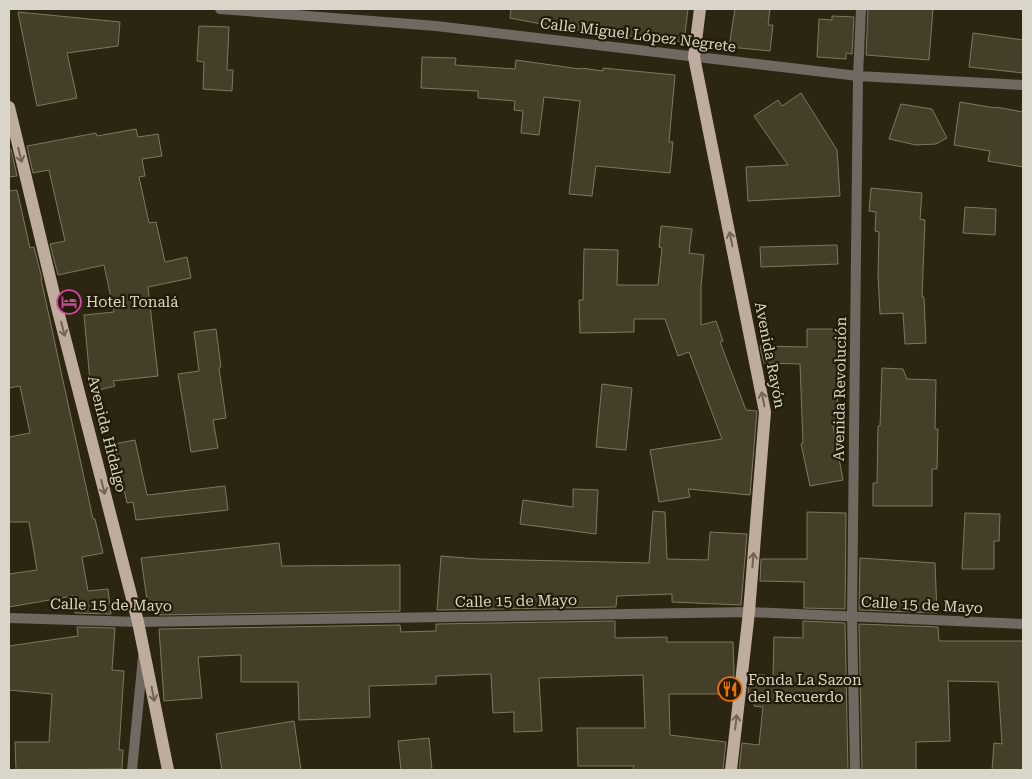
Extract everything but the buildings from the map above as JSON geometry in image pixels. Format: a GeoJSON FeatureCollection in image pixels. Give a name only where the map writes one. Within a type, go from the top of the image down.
{"type":"FeatureCollection","features":[{"type":"Feature","properties":{"kind":"main road","name":"Avenida Rayón"},"geometry":{"type":"LineString","coordinates":[[700,9],[694,57],[765,412],[749,612],[731,770]]}},
{"type":"Feature","properties":{"kind":"main road","name":"Avenida Hidalgo"},"geometry":{"type":"LineString","coordinates":[[9,107],[60,320],[144,646],[168,770]]}},
{"type":"Feature","properties":{"kind":"street","name":"Calle Miguel López Negrete"},"geometry":{"type":"LineString","coordinates":[[220,9],[436,26],[858,76],[1023,85]]}},
{"type":"Feature","properties":{"kind":"street","name":"Avenida Revolución"},"geometry":{"type":"LineString","coordinates":[[855,770],[852,616],[858,76],[861,9]]}},
{"type":"Feature","properties":{"kind":"street","name":"Calle 15 de Mayo"},"geometry":{"type":"LineString","coordinates":[[9,618],[138,622],[749,612],[1023,624]]}},
{"type":"Feature","properties":{"kind":"street"},"geometry":{"type":"LineString","coordinates":[[132,770],[144,646]]}},
{"type":"Feature","properties":{"kind":"place","name":"Hotel Tonalá"},"geometry":{"type":"Point","coordinates":[69,302]}},
{"type":"Feature","properties":{"kind":"place","name":"Fonda La Sazon del Recuerdo"},"geometry":{"type":"Point","coordinates":[730,689]}}]}
